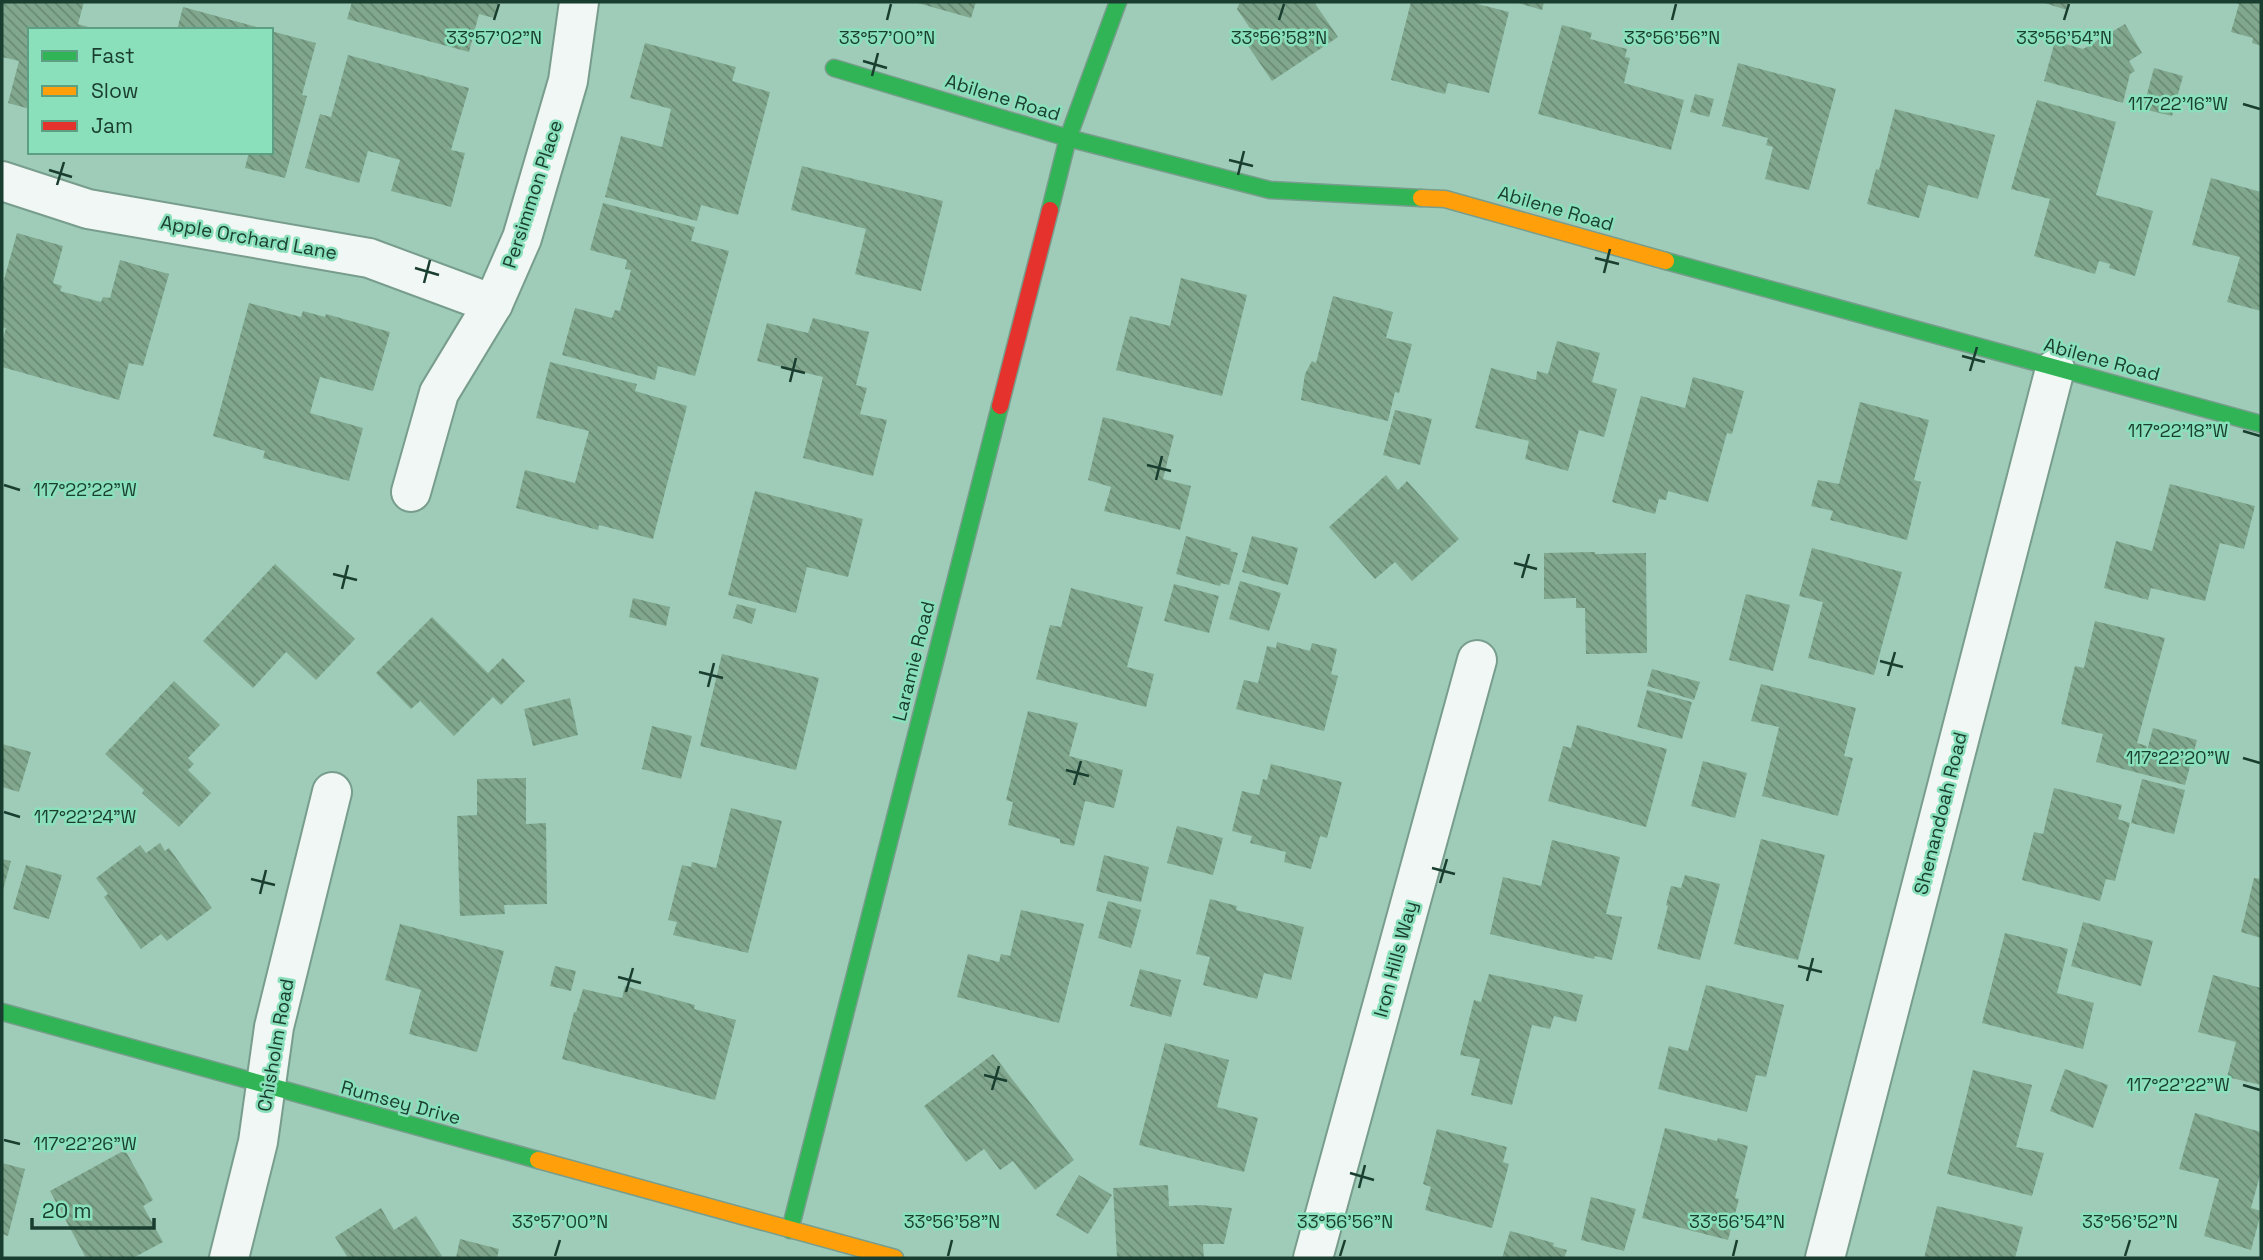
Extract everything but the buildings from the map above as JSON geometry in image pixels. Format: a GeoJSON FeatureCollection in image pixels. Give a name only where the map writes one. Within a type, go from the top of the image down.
{"type":"FeatureCollection","features":[{"type":"Feature","properties":{"kind":"street","name":"Persimmon Place"},"geometry":{"type":"LineString","coordinates":[[411,492],[439,393],[493,304],[522,238],[568,81],[579,2]]}},
{"type":"Feature","properties":{"kind":"street","name":"Laramie Road"},"geometry":{"type":"LineString","coordinates":[[790,1230],[1068,138],[1118,2]]}},
{"type":"Feature","properties":{"kind":"street","name":"Abilene Road"},"geometry":{"type":"LineString","coordinates":[[834,68],[1068,138],[1270,190],[1445,199],[2261,424]]}},
{"type":"Feature","properties":{"kind":"street","name":"Apple Orchard Lane"},"geometry":{"type":"LineString","coordinates":[[2,181],[88,209],[369,258],[493,304]]}},
{"type":"Feature","properties":{"kind":"street","name":"Shenandoah Road"},"geometry":{"type":"LineString","coordinates":[[1825,1258],[2055,369]]}},
{"type":"Feature","properties":{"kind":"street","name":"Iron Hills Way"},"geometry":{"type":"LineString","coordinates":[[1312,1258],[1477,660]]}},
{"type":"Feature","properties":{"kind":"street","name":"Chisholm Road"},"geometry":{"type":"LineString","coordinates":[[229,1258],[258,1142],[274,1027],[332,792]]}},
{"type":"Feature","properties":{"kind":"street","name":"Rumsey Drive"},"geometry":{"type":"LineString","coordinates":[[2,1012],[790,1230]]}},
{"type":"Feature","properties":{"kind":"street"},"geometry":{"type":"LineString","coordinates":[[790,1230],[895,1258]]}},
{"type":"Feature","properties":{"kind":"traffic: fast"},"geometry":{"type":"LineString","coordinates":[[1050,210],[1068,138],[1118,2]]}},
{"type":"Feature","properties":{"kind":"traffic: fast"},"geometry":{"type":"LineString","coordinates":[[834,68],[1068,138],[1270,190],[1421,198]]}},
{"type":"Feature","properties":{"kind":"traffic: fast"},"geometry":{"type":"LineString","coordinates":[[1666,261],[2261,424]]}},
{"type":"Feature","properties":{"kind":"traffic: fast"},"geometry":{"type":"LineString","coordinates":[[790,1230],[1000,406]]}},
{"type":"Feature","properties":{"kind":"traffic: fast"},"geometry":{"type":"LineString","coordinates":[[2,1012],[538,1160]]}},
{"type":"Feature","properties":{"kind":"traffic: slow"},"geometry":{"type":"LineString","coordinates":[[1421,198],[1445,199],[1666,261]]}},
{"type":"Feature","properties":{"kind":"traffic: slow"},"geometry":{"type":"LineString","coordinates":[[538,1160],[895,1258]]}},
{"type":"Feature","properties":{"kind":"traffic: jam"},"geometry":{"type":"LineString","coordinates":[[1000,406],[1050,210]]}}]}
